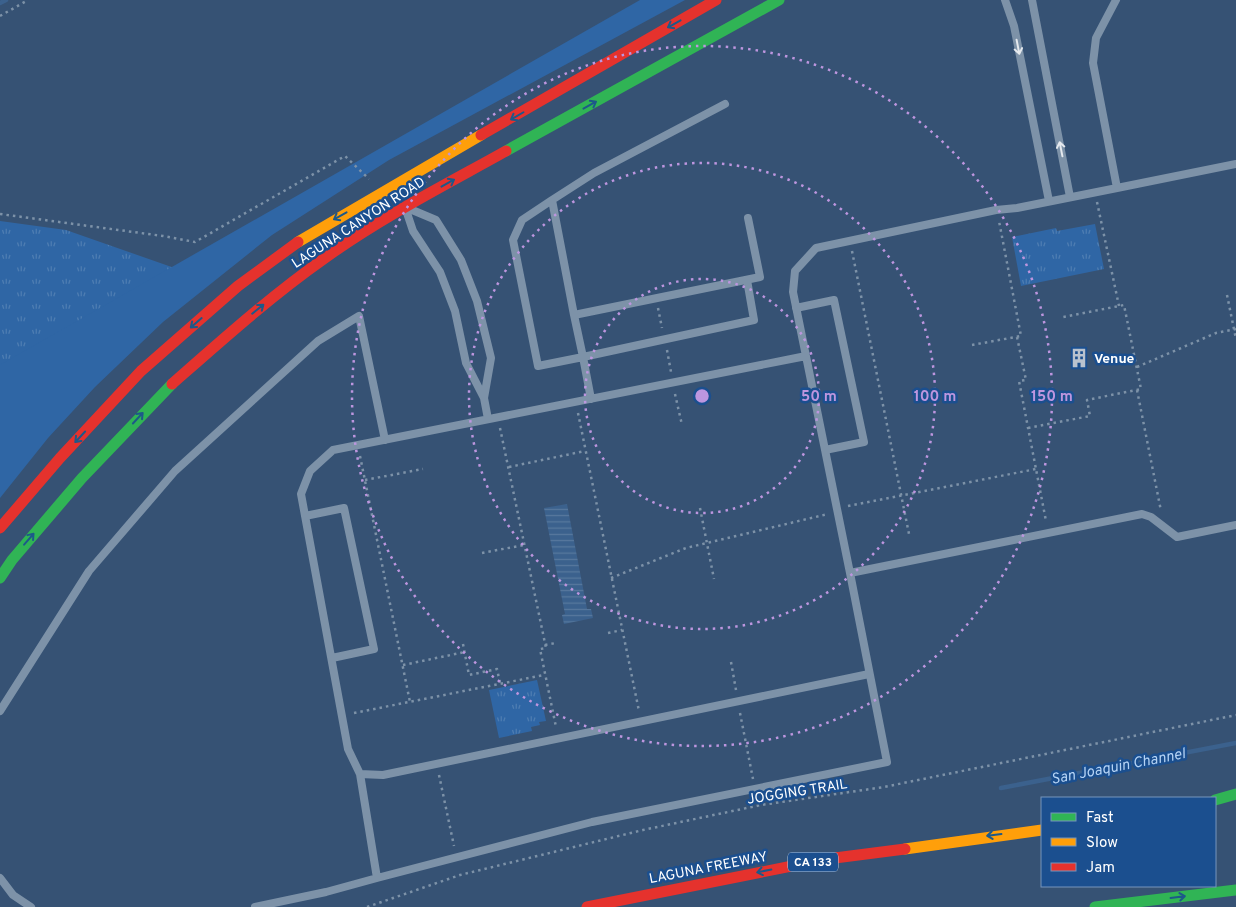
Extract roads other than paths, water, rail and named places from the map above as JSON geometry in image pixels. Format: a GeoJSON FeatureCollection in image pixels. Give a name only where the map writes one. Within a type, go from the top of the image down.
{"type":"FeatureCollection","features":[{"type":"Feature","properties":{"kind":"main road","name":"LAGUNA CANYON ROAD"},"geometry":{"type":"LineString","coordinates":[[0,528],[60,458],[141,371],[238,286],[310,233],[716,0]]}},
{"type":"Feature","properties":{"kind":"main road","name":"LAGUNA CANYON ROAD"},"geometry":{"type":"LineString","coordinates":[[0,578],[12,560],[82,478],[162,392],[257,309],[326,257],[405,207],[779,0]]}},
{"type":"Feature","properties":{"kind":"main road"},"geometry":{"type":"LineString","coordinates":[[383,192],[405,207]]}},
{"type":"Feature","properties":{"kind":"main road"},"geometry":{"type":"LineString","coordinates":[[1216,800],[1236,794]]}},
{"type":"Feature","properties":{"kind":"main road"},"geometry":{"type":"LineString","coordinates":[[1216,809],[1236,806]]}},
{"type":"Feature","properties":{"kind":"main road","name":"LAGUNA FREEWAY"},"geometry":{"type":"LineString","coordinates":[[587,907],[827,859],[1041,830]]}},
{"type":"Feature","properties":{"kind":"main road"},"geometry":{"type":"LineString","coordinates":[[1095,907],[1236,890]]}},
{"type":"Feature","properties":{"kind":"lane"},"geometry":{"type":"LineString","coordinates":[[1005,0],[1014,26],[1049,201]]}},
{"type":"Feature","properties":{"kind":"lane"},"geometry":{"type":"LineString","coordinates":[[1032,0],[1070,197]]}},
{"type":"Feature","properties":{"kind":"lane"},"geometry":{"type":"LineString","coordinates":[[1116,0],[1096,38],[1093,63],[1117,188]]}},
{"type":"Feature","properties":{"kind":"lane"},"geometry":{"type":"LineString","coordinates":[[725,104],[594,173],[522,220],[513,240],[538,366],[754,320],[747,280]]}},
{"type":"Feature","properties":{"kind":"lane"},"geometry":{"type":"LineString","coordinates":[[256,907],[326,892],[592,822],[887,762],[793,292],[796,271],[805,257],[816,248],[996,210],[1017,208],[1236,164]]}},
{"type":"Feature","properties":{"kind":"lane"},"geometry":{"type":"LineString","coordinates":[[552,200],[591,399]]}},
{"type":"Feature","properties":{"kind":"lane"},"geometry":{"type":"LineString","coordinates":[[405,207],[413,231],[440,272],[455,311],[466,363],[484,398],[488,419]]}},
{"type":"Feature","properties":{"kind":"lane"},"geometry":{"type":"LineString","coordinates":[[405,207],[436,220],[461,260],[477,301],[491,358],[484,398]]}},
{"type":"Feature","properties":{"kind":"lane"},"geometry":{"type":"LineString","coordinates":[[574,315],[657,300],[760,277],[748,218]]}},
{"type":"Feature","properties":{"kind":"lane"},"geometry":{"type":"LineString","coordinates":[[796,308],[834,300],[864,442],[825,450]]}},
{"type":"Feature","properties":{"kind":"lane"},"geometry":{"type":"LineString","coordinates":[[0,711],[89,571],[175,471],[318,341],[358,316],[385,440]]}},
{"type":"Feature","properties":{"kind":"lane"},"geometry":{"type":"LineString","coordinates":[[377,878],[360,774],[348,749],[301,494],[310,471],[333,450],[806,356]]}},
{"type":"Feature","properties":{"kind":"lane"},"geometry":{"type":"LineString","coordinates":[[305,516],[344,508],[374,649],[332,658]]}},
{"type":"Feature","properties":{"kind":"lane"},"geometry":{"type":"LineString","coordinates":[[850,573],[1142,514],[1150,516],[1177,537],[1236,525]]}},
{"type":"Feature","properties":{"kind":"lane"},"geometry":{"type":"LineString","coordinates":[[360,774],[383,775],[869,674]]}},
{"type":"Feature","properties":{"kind":"lane"},"geometry":{"type":"LineString","coordinates":[[0,878],[13,895],[31,907]]}},
{"type":"Feature","properties":{"kind":"waterway"},"geometry":{"type":"LineString","coordinates":[[0,3],[6,0]]}},
{"type":"Feature","properties":{"kind":"waterway","name":"San Joaquin Channel"},"geometry":{"type":"LineString","coordinates":[[1001,788],[1236,743]]}},
{"type":"Feature","properties":{"kind":"place","name":"Venue"},"geometry":{"type":"Point","coordinates":[1079,358]}}]}
